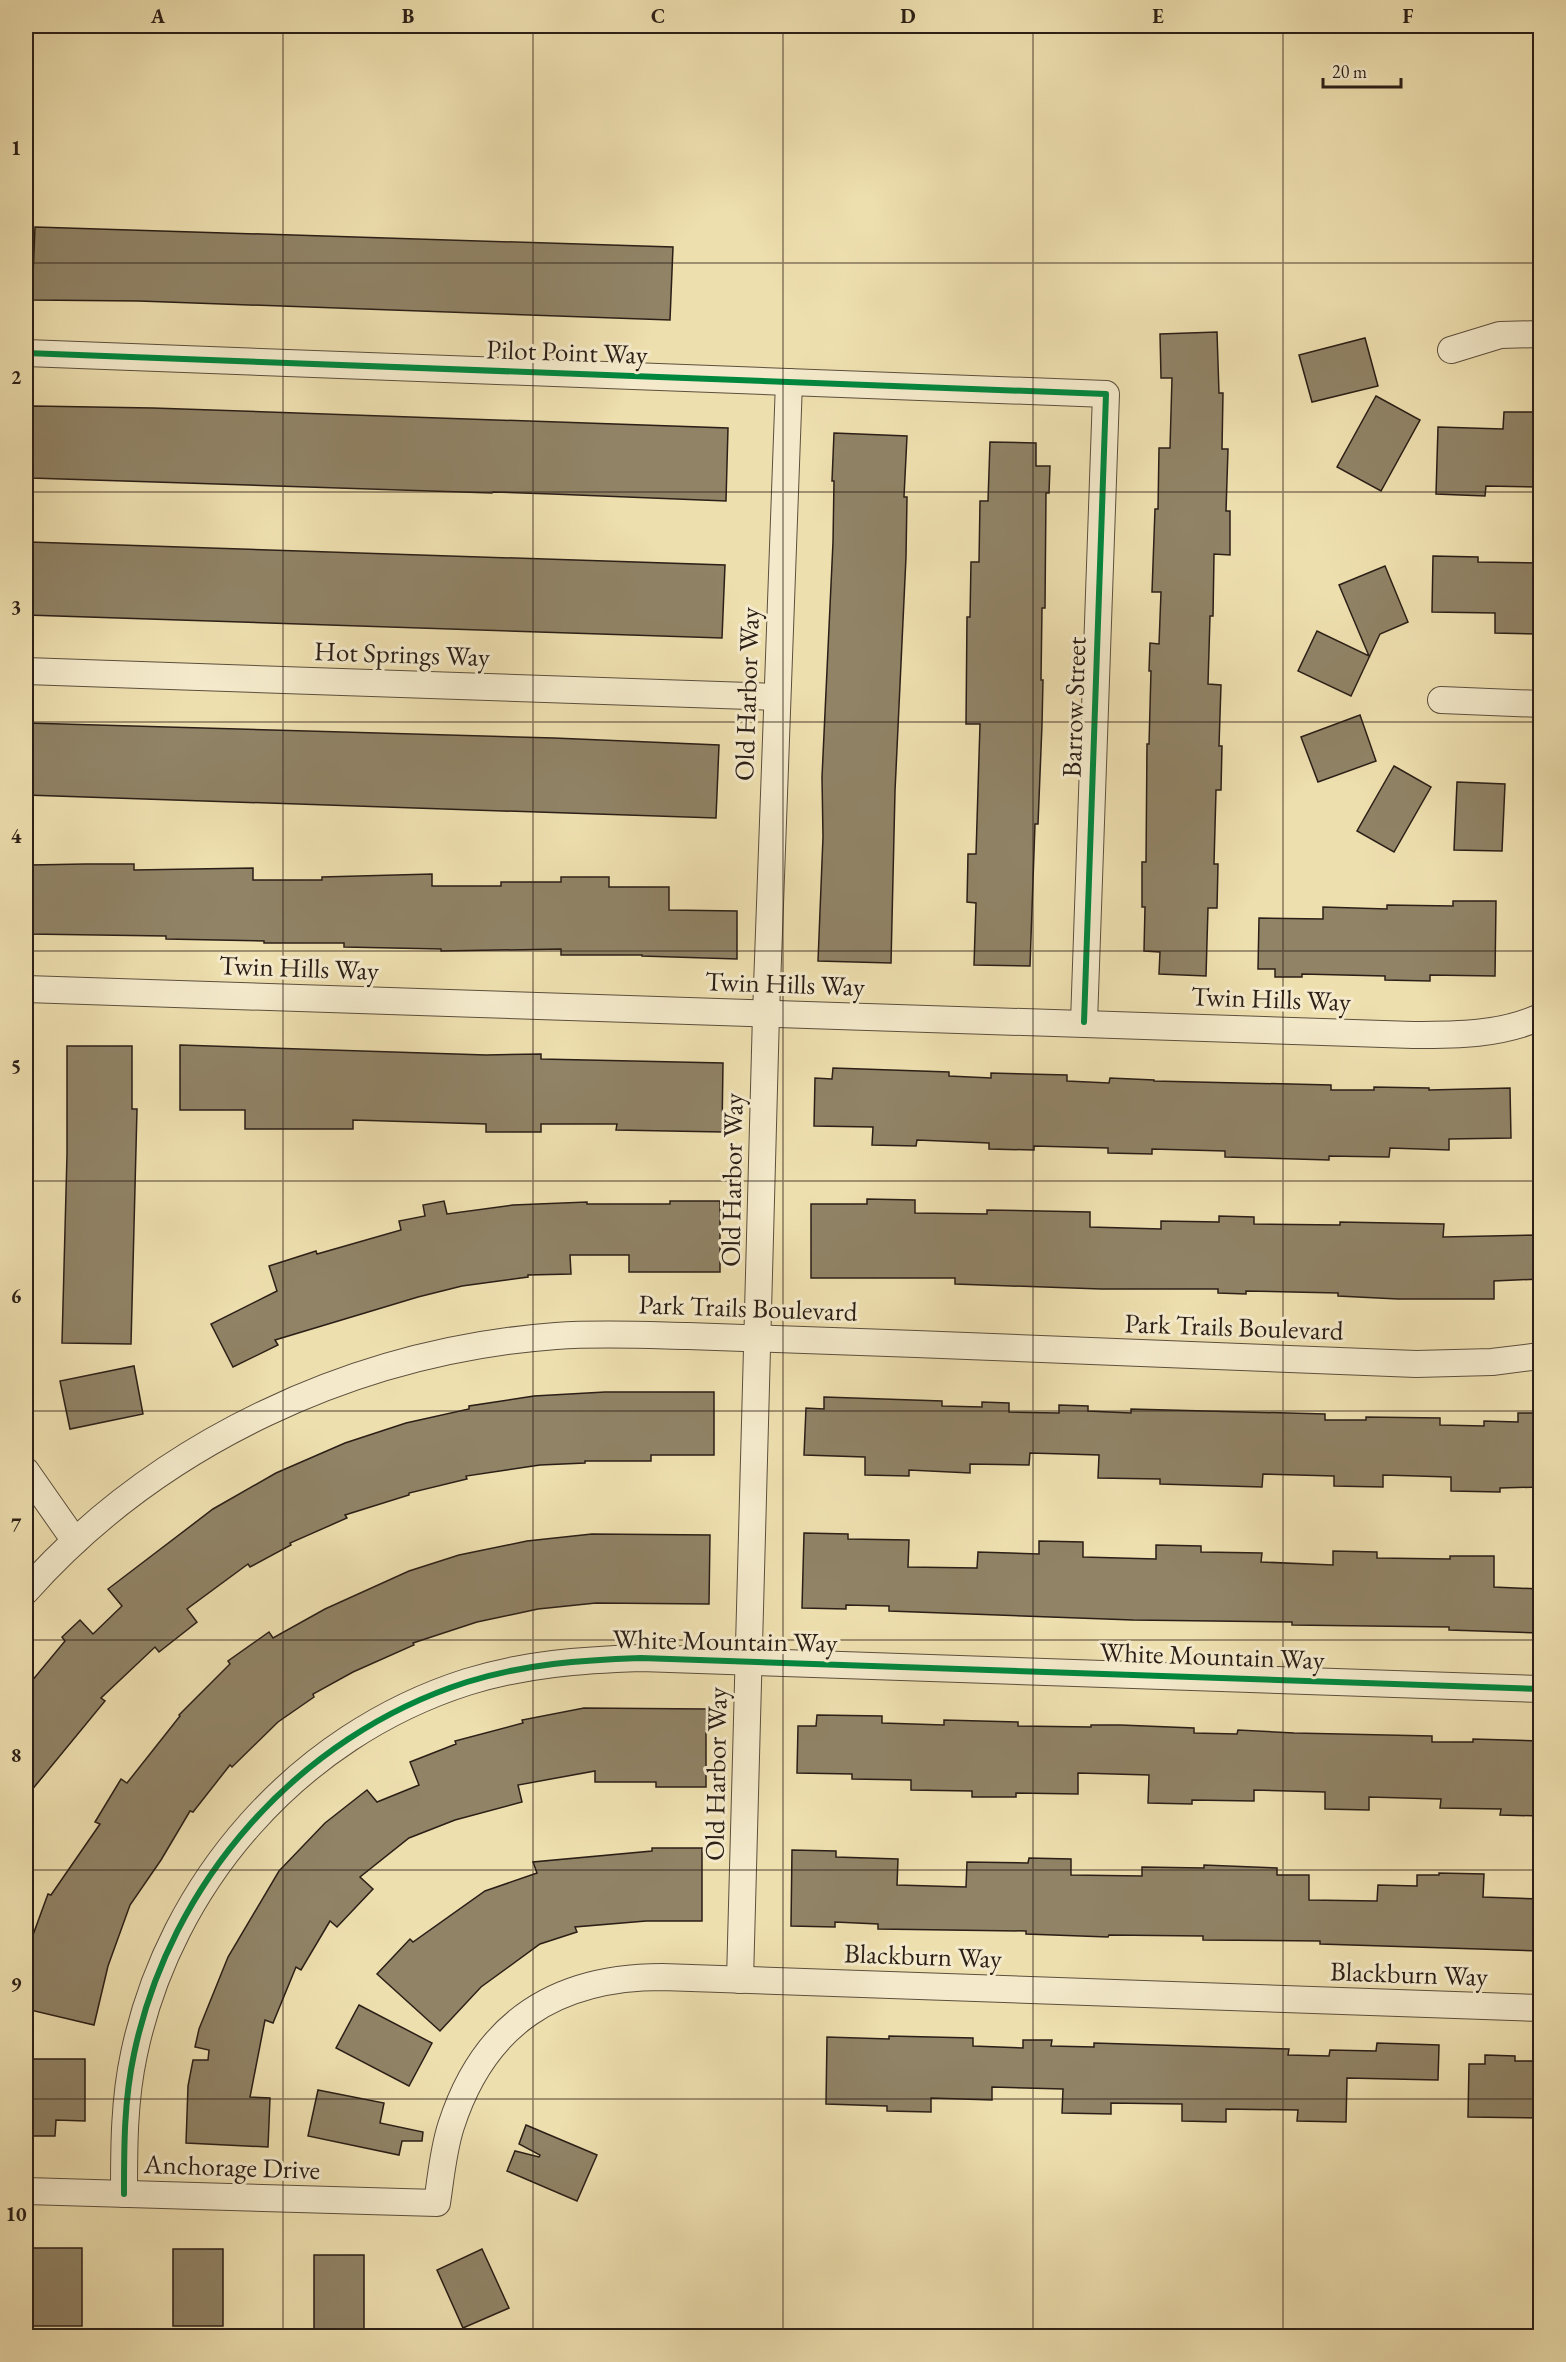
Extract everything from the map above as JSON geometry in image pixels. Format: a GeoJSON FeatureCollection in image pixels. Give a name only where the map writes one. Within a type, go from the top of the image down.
{"type":"FeatureCollection","features":[{"type":"Feature","properties":{"kind":"street"},"geometry":{"type":"LineString","coordinates":[[1451,350],[1500,335],[1540,334]]}},
{"type":"Feature","properties":{"kind":"street","name":"Pilot Point Way"},"geometry":{"type":"LineString","coordinates":[[26,353],[1106,394]]}},
{"type":"Feature","properties":{"kind":"street","name":"Old Harbor Way"},"geometry":{"type":"LineString","coordinates":[[740,1980],[766,1014],[789,382]]}},
{"type":"Feature","properties":{"kind":"street","name":"Barrow Street"},"geometry":{"type":"LineString","coordinates":[[1084,1022],[1106,394]]}},
{"type":"Feature","properties":{"kind":"street","name":"Hot Springs Way"},"geometry":{"type":"LineString","coordinates":[[26,671],[777,697]]}},
{"type":"Feature","properties":{"kind":"street"},"geometry":{"type":"LineString","coordinates":[[1441,700],[1540,704]]}},
{"type":"Feature","properties":{"kind":"street","name":"Twin Hills Way"},"geometry":{"type":"LineString","coordinates":[[26,989],[1445,1035],[1506,1029],[1540,1017]]}},
{"type":"Feature","properties":{"kind":"street","name":"Park Trails Boulevard"},"geometry":{"type":"LineString","coordinates":[[26,1591],[75,1541],[144,1484],[220,1437],[308,1395],[402,1362],[453,1350],[557,1336],[614,1334],[1416,1364],[1492,1362],[1540,1356]]}},
{"type":"Feature","properties":{"kind":"street"},"geometry":{"type":"LineString","coordinates":[[26,1471],[75,1541]]}},
{"type":"Feature","properties":{"kind":"street","name":"White Mountain Way"},"geometry":{"type":"LineString","coordinates":[[124,2194],[125,2112],[134,2052],[152,1990],[185,1918],[219,1860],[285,1786],[341,1744],[401,1710],[465,1683],[548,1664],[641,1658],[1540,1689]]}},
{"type":"Feature","properties":{"kind":"street","name":"Blackburn Way"},"geometry":{"type":"LineString","coordinates":[[437,2203],[451,2127],[467,2086],[493,2045],[533,2010],[557,1996],[582,1986],[612,1979],[662,1977],[1540,2008]]}},
{"type":"Feature","properties":{"kind":"street","name":"Anchorage Drive"},"geometry":{"type":"LineString","coordinates":[[26,2191],[437,2203]]}},
{"type":"Feature","properties":{"kind":"building"},"geometry":{"type":"Polygon","coordinates":[[[35,227],[673,247],[670,320],[139,301],[32,300],[35,227]]]}},
{"type":"Feature","properties":{"kind":"building"},"geometry":{"type":"Polygon","coordinates":[[[1217,332],[1219,393],[1223,393],[1222,449],[1228,449],[1226,511],[1230,511],[1230,555],[1214,554],[1213,616],[1210,616],[1208,684],[1221,685],[1219,746],[1222,746],[1221,790],[1216,790],[1214,864],[1218,864],[1217,908],[1208,908],[1206,976],[1159,974],[1160,952],[1144,951],[1145,907],[1142,907],[1142,862],[1146,862],[1150,643],[1159,644],[1161,592],[1152,592],[1155,509],[1158,509],[1159,448],[1170,448],[1172,378],[1161,378],[1160,334],[1217,332]]]}},
{"type":"Feature","properties":{"kind":"building"},"geometry":{"type":"Polygon","coordinates":[[[1365,338],[1378,386],[1312,402],[1299,355],[1365,338]]]}},
{"type":"Feature","properties":{"kind":"building"},"geometry":{"type":"Polygon","coordinates":[[[1376,396],[1420,420],[1381,491],[1337,467],[1376,396]]]}},
{"type":"Feature","properties":{"kind":"building"},"geometry":{"type":"Polygon","coordinates":[[[33,406],[728,428],[726,501],[31,478],[33,406]]]}},
{"type":"Feature","properties":{"kind":"building"},"geometry":{"type":"Polygon","coordinates":[[[1504,412],[1540,412],[1540,487],[1486,486],[1485,496],[1436,494],[1438,427],[1503,429],[1504,412]]]}},
{"type":"Feature","properties":{"kind":"building"},"geometry":{"type":"Polygon","coordinates":[[[834,433],[907,436],[904,497],[907,497],[906,557],[895,791],[891,963],[818,961],[823,837],[822,777],[833,542],[834,433]]]}},
{"type":"Feature","properties":{"kind":"building"},"geometry":{"type":"Polygon","coordinates":[[[990,442],[1036,443],[1036,466],[1050,466],[1049,493],[1046,493],[1045,608],[1042,608],[1042,725],[1038,824],[1035,824],[1030,966],[974,965],[976,903],[967,902],[968,854],[976,854],[980,724],[966,724],[967,617],[970,617],[971,562],[979,562],[980,501],[988,501],[990,442]]]}},
{"type":"Feature","properties":{"kind":"building"},"geometry":{"type":"Polygon","coordinates":[[[29,542],[725,565],[722,638],[27,615],[29,542]]]}},
{"type":"Feature","properties":{"kind":"building"},"geometry":{"type":"Polygon","coordinates":[[[1433,556],[1478,557],[1478,562],[1540,563],[1540,634],[1495,633],[1495,613],[1432,612],[1433,556]]]}},
{"type":"Feature","properties":{"kind":"building"},"geometry":{"type":"Polygon","coordinates":[[[1385,566],[1408,622],[1380,634],[1351,696],[1298,671],[1317,631],[1369,656],[1339,585],[1385,566]]]}},
{"type":"Feature","properties":{"kind":"building"},"geometry":{"type":"Polygon","coordinates":[[[1360,715],[1376,761],[1318,782],[1301,737],[1360,715]]]}},
{"type":"Feature","properties":{"kind":"building"},"geometry":{"type":"Polygon","coordinates":[[[26,723],[719,745],[716,818],[26,795],[26,723]]]}},
{"type":"Feature","properties":{"kind":"building"},"geometry":{"type":"Polygon","coordinates":[[[1394,766],[1431,787],[1394,852],[1357,831],[1394,766]]]}},
{"type":"Feature","properties":{"kind":"building"},"geometry":{"type":"Polygon","coordinates":[[[1457,782],[1505,784],[1502,851],[1454,850],[1457,782]]]}},
{"type":"Feature","properties":{"kind":"building"},"geometry":{"type":"Polygon","coordinates":[[[134,864],[134,870],[253,868],[253,880],[322,880],[322,877],[432,874],[432,886],[501,886],[501,882],[561,882],[561,877],[609,877],[609,887],[669,887],[669,910],[737,911],[737,959],[642,955],[561,955],[561,949],[441,951],[441,949],[344,947],[344,943],[264,943],[264,941],[166,939],[166,936],[29,934],[30,865],[134,864]]]}},
{"type":"Feature","properties":{"kind":"building"},"geometry":{"type":"Polygon","coordinates":[[[1453,901],[1496,901],[1495,976],[1430,975],[1430,981],[1385,980],[1385,976],[1302,974],[1302,977],[1275,977],[1275,969],[1258,969],[1259,918],[1323,919],[1323,907],[1387,909],[1387,905],[1453,906],[1453,901]]]}},
{"type":"Feature","properties":{"kind":"building"},"geometry":{"type":"Polygon","coordinates":[[[180,1045],[486,1055],[541,1054],[541,1059],[723,1063],[722,1132],[616,1130],[617,1124],[541,1124],[541,1132],[486,1132],[486,1124],[353,1120],[353,1129],[245,1129],[245,1110],[180,1110],[180,1045]]]}},
{"type":"Feature","properties":{"kind":"building"},"geometry":{"type":"Polygon","coordinates":[[[67,1046],[132,1046],[132,1109],[137,1109],[131,1344],[62,1343],[67,1154],[67,1046]]]}},
{"type":"Feature","properties":{"kind":"building"},"geometry":{"type":"Polygon","coordinates":[[[833,1068],[949,1072],[949,1076],[991,1078],[991,1073],[1067,1075],[1067,1081],[1109,1083],[1110,1078],[1331,1085],[1331,1090],[1374,1090],[1374,1087],[1429,1088],[1429,1090],[1510,1088],[1511,1138],[1449,1139],[1449,1150],[1390,1148],[1389,1157],[1329,1156],[1329,1160],[1225,1157],[1225,1151],[1152,1149],[1152,1154],[1108,1153],[1108,1148],[1034,1146],[1034,1150],[989,1149],[989,1143],[917,1140],[916,1146],[872,1145],[873,1127],[814,1126],[815,1078],[832,1079],[833,1068]]]}},
{"type":"Feature","properties":{"kind":"building"},"geometry":{"type":"Polygon","coordinates":[[[867,1199],[915,1200],[915,1213],[987,1214],[987,1210],[1090,1212],[1090,1227],[1161,1229],[1161,1221],[1219,1222],[1219,1216],[1254,1217],[1254,1224],[1340,1225],[1340,1222],[1444,1224],[1443,1237],[1540,1235],[1540,1279],[1494,1281],[1494,1299],[1398,1299],[1338,1296],[1338,1293],[1246,1291],[1246,1294],[1218,1293],[1218,1289],[1101,1289],[955,1284],[955,1278],[811,1278],[811,1204],[867,1204],[867,1199]]]}},
{"type":"Feature","properties":{"kind":"building"},"geometry":{"type":"Polygon","coordinates":[[[444,1201],[447,1214],[513,1205],[587,1202],[587,1204],[670,1204],[670,1201],[720,1201],[720,1272],[629,1272],[629,1255],[570,1255],[571,1274],[528,1275],[528,1277],[462,1286],[418,1297],[275,1340],[278,1345],[233,1367],[211,1324],[277,1291],[269,1266],[316,1251],[317,1254],[401,1230],[399,1221],[425,1216],[423,1205],[444,1201]]]}},
{"type":"Feature","properties":{"kind":"building"},"geometry":{"type":"Polygon","coordinates":[[[134,1366],[143,1414],[70,1429],[60,1381],[134,1366]]]}},
{"type":"Feature","properties":{"kind":"building"},"geometry":{"type":"Polygon","coordinates":[[[605,1392],[714,1392],[714,1455],[651,1455],[651,1461],[585,1461],[585,1463],[540,1465],[466,1476],[467,1479],[409,1493],[409,1495],[345,1515],[347,1518],[290,1543],[291,1545],[250,1567],[248,1564],[187,1609],[197,1622],[159,1652],[155,1647],[101,1698],[105,1701],[26,1797],[26,1688],[65,1641],[62,1637],[80,1620],[93,1634],[122,1606],[108,1589],[213,1509],[276,1473],[345,1443],[406,1423],[469,1409],[469,1406],[534,1396],[605,1392]]]}},
{"type":"Feature","properties":{"kind":"building"},"geometry":{"type":"Polygon","coordinates":[[[824,1397],[942,1401],[942,1406],[982,1407],[982,1402],[1009,1403],[1009,1412],[1059,1413],[1059,1405],[1088,1406],[1088,1411],[1131,1413],[1131,1409],[1325,1414],[1325,1420],[1366,1420],[1366,1417],[1440,1418],[1440,1425],[1484,1426],[1484,1421],[1518,1422],[1518,1413],[1540,1413],[1540,1487],[1500,1488],[1500,1492],[1451,1491],[1451,1477],[1383,1475],[1383,1487],[1334,1486],[1334,1476],[1263,1474],[1262,1487],[1160,1484],[1160,1479],[1098,1478],[1099,1455],[1030,1453],[1029,1465],[970,1464],[970,1473],[909,1470],[909,1476],[865,1475],[865,1457],[804,1455],[806,1408],[824,1409],[824,1397]]]}},
{"type":"Feature","properties":{"kind":"building"},"geometry":{"type":"Polygon","coordinates":[[[804,1533],[848,1534],[848,1539],[909,1540],[908,1567],[977,1568],[978,1552],[1039,1554],[1039,1541],[1083,1542],[1083,1557],[1156,1559],[1156,1545],[1201,1546],[1201,1552],[1262,1553],[1261,1562],[1333,1565],[1333,1551],[1377,1552],[1377,1558],[1450,1559],[1450,1556],[1494,1556],[1494,1587],[1540,1589],[1540,1633],[1449,1630],[1449,1627],[1292,1625],[1292,1622],[1133,1620],[889,1611],[889,1606],[846,1605],[846,1609],[802,1608],[804,1533]]]}},
{"type":"Feature","properties":{"kind":"building"},"geometry":{"type":"Polygon","coordinates":[[[592,1534],[710,1535],[709,1604],[596,1603],[538,1609],[477,1622],[413,1643],[414,1645],[353,1672],[313,1694],[314,1697],[278,1722],[232,1767],[230,1765],[193,1812],[190,1811],[161,1860],[130,1905],[108,1966],[94,2025],[26,2009],[26,1954],[48,1894],[51,1895],[100,1824],[95,1822],[121,1779],[127,1783],[179,1715],[230,1664],[228,1661],[269,1632],[273,1638],[325,1609],[409,1571],[459,1555],[527,1541],[592,1534]]]}},
{"type":"Feature","properties":{"kind":"building"},"geometry":{"type":"Polygon","coordinates":[[[584,1708],[706,1709],[706,1787],[656,1787],[656,1782],[595,1782],[595,1771],[518,1785],[522,1802],[455,1820],[409,1838],[360,1877],[373,1889],[337,1927],[330,1921],[301,1970],[296,1967],[273,2023],[265,2020],[250,2097],[270,2098],[268,2147],[186,2143],[188,2086],[193,2060],[208,2060],[209,2050],[195,2047],[199,2029],[228,1957],[279,1871],[325,1823],[367,1790],[377,1802],[419,1785],[410,1762],[456,1744],[455,1741],[523,1723],[522,1720],[584,1708]]]}},
{"type":"Feature","properties":{"kind":"building"},"geometry":{"type":"Polygon","coordinates":[[[817,1715],[882,1716],[882,1723],[944,1725],[944,1720],[1018,1722],[1018,1726],[1120,1725],[1194,1728],[1194,1733],[1237,1734],[1238,1730],[1432,1736],[1432,1742],[1473,1742],[1473,1739],[1540,1741],[1540,1816],[1500,1815],[1501,1809],[1440,1808],[1441,1799],[1369,1797],[1369,1810],[1325,1809],[1325,1792],[1254,1790],[1254,1801],[1192,1800],[1192,1804],[1148,1803],[1149,1775],[1078,1773],[1078,1794],[1016,1793],[1016,1797],[972,1797],[972,1791],[911,1790],[911,1780],[852,1779],[852,1774],[797,1773],[798,1726],[816,1726],[817,1715]]]}},
{"type":"Feature","properties":{"kind":"building"},"geometry":{"type":"Polygon","coordinates":[[[652,1848],[702,1848],[702,1921],[646,1921],[575,1927],[577,1932],[540,1944],[481,1987],[440,2031],[377,1974],[410,1939],[413,1942],[485,1891],[537,1873],[533,1862],[652,1851],[652,1848]]]}},
{"type":"Feature","properties":{"kind":"building"},"geometry":{"type":"Polygon","coordinates":[[[792,1850],[836,1851],[836,1857],[898,1859],[897,1885],[966,1887],[967,1862],[1028,1863],[1029,1858],[1071,1859],[1071,1875],[1142,1876],[1142,1867],[1204,1868],[1204,1865],[1277,1868],[1277,1875],[1309,1875],[1309,1900],[1377,1901],[1378,1885],[1417,1886],[1417,1875],[1484,1874],[1483,1897],[1540,1899],[1540,1951],[1320,1944],[1320,1941],[1203,1940],[1203,1936],[1109,1935],[1108,1937],[1026,1934],[1026,1931],[878,1929],[878,1924],[835,1922],[835,1927],[791,1926],[792,1850]]]}},
{"type":"Feature","properties":{"kind":"building"},"geometry":{"type":"Polygon","coordinates":[[[359,2005],[432,2043],[409,2086],[336,2048],[359,2005]]]}},
{"type":"Feature","properties":{"kind":"building"},"geometry":{"type":"Polygon","coordinates":[[[889,2036],[973,2038],[973,2046],[1023,2048],[1023,2040],[1052,2040],[1051,2046],[1094,2047],[1094,2043],[1289,2049],[1288,2055],[1329,2056],[1330,2050],[1376,2051],[1377,2043],[1439,2045],[1438,2080],[1347,2078],[1346,2122],[1297,2121],[1298,2110],[1226,2109],[1226,2122],[1182,2121],[1182,2104],[1111,2103],[1111,2114],[1062,2113],[1063,2089],[992,2087],[992,2100],[931,2098],[931,2112],[887,2111],[887,2106],[826,2104],[827,2037],[889,2039],[889,2036]]]}},
{"type":"Feature","properties":{"kind":"building"},"geometry":{"type":"Polygon","coordinates":[[[1485,2055],[1515,2056],[1515,2061],[1540,2061],[1540,2118],[1468,2117],[1469,2064],[1485,2064],[1485,2055]]]}},
{"type":"Feature","properties":{"kind":"building"},"geometry":{"type":"Polygon","coordinates":[[[29,2059],[85,2059],[85,2121],[56,2120],[55,2136],[28,2136],[29,2059]]]}},
{"type":"Feature","properties":{"kind":"building"},"geometry":{"type":"Polygon","coordinates":[[[318,2090],[384,2103],[380,2123],[423,2132],[422,2141],[402,2141],[399,2155],[308,2136],[318,2090]]]}},
{"type":"Feature","properties":{"kind":"building"},"geometry":{"type":"Polygon","coordinates":[[[526,2125],[597,2155],[577,2201],[507,2171],[515,2151],[539,2157],[540,2155],[519,2144],[526,2125]]]}},
{"type":"Feature","properties":{"kind":"building"},"geometry":{"type":"Polygon","coordinates":[[[26,2248],[82,2248],[82,2326],[28,2326],[26,2248]]]}},
{"type":"Feature","properties":{"kind":"building"},"geometry":{"type":"Polygon","coordinates":[[[173,2249],[223,2249],[223,2326],[173,2326],[173,2249]]]}},
{"type":"Feature","properties":{"kind":"building"},"geometry":{"type":"Polygon","coordinates":[[[482,2249],[509,2308],[463,2328],[437,2270],[482,2249]]]}},
{"type":"Feature","properties":{"kind":"building"},"geometry":{"type":"Polygon","coordinates":[[[314,2255],[364,2255],[364,2332],[314,2332],[314,2255]]]}},
{"type":"Feature","properties":{"kind":"cycle path"},"geometry":{"type":"LineString","coordinates":[[26,353],[1106,394],[1084,1022]]}},
{"type":"Feature","properties":{"kind":"cycle path"},"geometry":{"type":"LineString","coordinates":[[124,2194],[126,2106],[134,2054],[152,1991],[177,1931],[211,1875],[251,1824],[297,1778],[349,1739],[406,1706],[467,1682],[510,1671],[553,1664],[641,1658],[1540,1689]]}}]}
